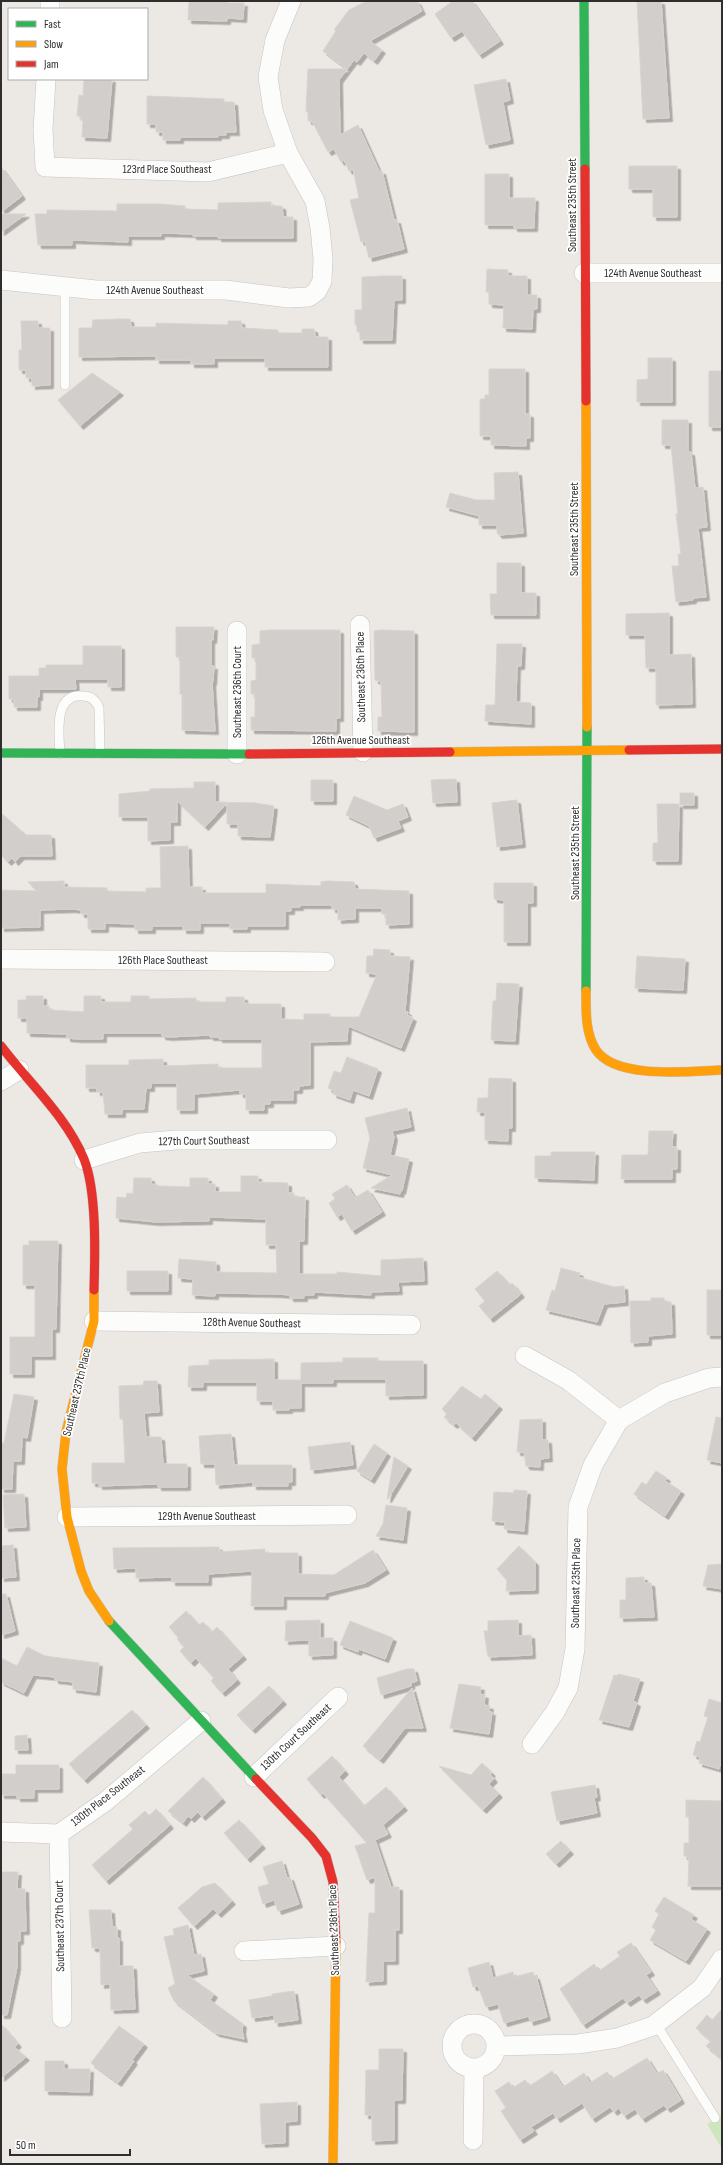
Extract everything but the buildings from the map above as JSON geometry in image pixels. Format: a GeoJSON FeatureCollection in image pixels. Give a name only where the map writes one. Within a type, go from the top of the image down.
{"type":"FeatureCollection","features":[{"type":"Feature","properties":{"kind":"street"},"geometry":{"type":"LineString","coordinates":[[288,153],[273,110],[268,77],[275,40],[291,1]]}},
{"type":"Feature","properties":{"kind":"street","name":"Southeast 235th Street"},"geometry":{"type":"LineString","coordinates":[[584,1],[587,751],[586,1014],[590,1038],[599,1054],[615,1064],[653,1070],[722,1070]]}},
{"type":"Feature","properties":{"kind":"street","name":"123rd Place Southeast"},"geometry":{"type":"LineString","coordinates":[[46,80],[43,128],[45,167],[208,172],[288,153]]}},
{"type":"Feature","properties":{"kind":"street","name":"124th Avenue Southeast"},"geometry":{"type":"LineString","coordinates":[[1,280],[96,290],[226,290],[289,298],[309,297],[317,291],[322,281],[320,228],[315,201],[288,153]]}},
{"type":"Feature","properties":{"kind":"street","name":"124th Avenue Southeast"},"geometry":{"type":"LineString","coordinates":[[584,273],[722,273]]}},
{"type":"Feature","properties":{"kind":"street","name":"Southeast 236th Place"},"geometry":{"type":"LineString","coordinates":[[360,625],[363,752]]}},
{"type":"Feature","properties":{"kind":"street","name":"Southeast 236th Court"},"geometry":{"type":"LineString","coordinates":[[237,631],[237,754]]}},
{"type":"Feature","properties":{"kind":"street","name":"126th Avenue Southeast"},"geometry":{"type":"LineString","coordinates":[[1,753],[237,754],[587,751],[722,748]]}},
{"type":"Feature","properties":{"kind":"street","name":"126th Place Southeast"},"geometry":{"type":"LineString","coordinates":[[1,959],[325,962]]}},
{"type":"Feature","properties":{"kind":"street","name":"Southeast 237th Place"},"geometry":{"type":"LineString","coordinates":[[1,1046],[19,1070],[46,1099],[84,1160],[92,1199],[95,1257],[94,1321],[66,1432],[62,1469],[67,1517],[81,1571],[94,1597],[110,1623],[200,1721]]}},
{"type":"Feature","properties":{"kind":"street"},"geometry":{"type":"LineString","coordinates":[[1,1081],[19,1070]]}},
{"type":"Feature","properties":{"kind":"street","name":"127th Court Southeast"},"geometry":{"type":"LineString","coordinates":[[84,1160],[140,1143],[176,1140],[327,1140]]}},
{"type":"Feature","properties":{"kind":"street","name":"128th Avenue Southeast"},"geometry":{"type":"LineString","coordinates":[[94,1321],[410,1325]]}},
{"type":"Feature","properties":{"kind":"street"},"geometry":{"type":"LineString","coordinates":[[524,1356],[568,1380],[619,1420],[665,1394],[709,1378],[722,1377]]}},
{"type":"Feature","properties":{"kind":"street","name":"Southeast 235th Place"},"geometry":{"type":"LineString","coordinates":[[532,1744],[555,1712],[568,1688],[575,1649],[578,1507],[593,1465],[619,1420]]}},
{"type":"Feature","properties":{"kind":"street","name":"129th Avenue Southeast"},"geometry":{"type":"LineString","coordinates":[[67,1517],[347,1515]]}},
{"type":"Feature","properties":{"kind":"street","name":"130th Court Southeast"},"geometry":{"type":"LineString","coordinates":[[254,1777],[338,1697]]}},
{"type":"Feature","properties":{"kind":"street","name":"Southeast 236th Place"},"geometry":{"type":"LineString","coordinates":[[200,1721],[312,1838],[326,1856],[333,1882],[336,1946],[333,2164]]}},
{"type":"Feature","properties":{"kind":"street","name":"130th Place Southeast"},"geometry":{"type":"LineString","coordinates":[[1,1832],[59,1834],[106,1801],[200,1721]]}},
{"type":"Feature","properties":{"kind":"street","name":"Southeast 237th Court"},"geometry":{"type":"LineString","coordinates":[[59,1834],[62,2018]]}},
{"type":"Feature","properties":{"kind":"street"},"geometry":{"type":"LineString","coordinates":[[244,1951],[336,1946]]}},
{"type":"Feature","properties":{"kind":"street"},"geometry":{"type":"LineString","coordinates":[[496,2046],[578,2044],[617,2038],[656,2024],[702,1988],[722,1959]]}},
{"type":"Feature","properties":{"kind":"street"},"geometry":{"type":"LineString","coordinates":[[474,2024],[482,2025],[490,2030],[494,2037],[496,2046],[490,2062],[482,2067],[474,2068],[466,2067],[458,2062],[453,2055],[451,2046],[453,2038],[458,2030],[465,2025],[474,2024]]}},
{"type":"Feature","properties":{"kind":"street"},"geometry":{"type":"LineString","coordinates":[[473,2140],[474,2068]]}},
{"type":"Feature","properties":{"kind":"lane"},"geometry":{"type":"LineString","coordinates":[[65,286],[65,385]]}},
{"type":"Feature","properties":{"kind":"lane"},"geometry":{"type":"LineString","coordinates":[[60,754],[60,709],[70,698],[80,695],[89,696],[97,702],[99,708],[100,754]]}},
{"type":"Feature","properties":{"kind":"lane"},"geometry":{"type":"LineString","coordinates":[[656,2024],[715,2118]]}},
{"type":"Feature","properties":{"kind":"green space"},"geometry":{"type":"Polygon","coordinates":[[[722,2116],[722,2149],[707,2124],[722,2116]]]}},
{"type":"Feature","properties":{"kind":"traffic: fast"},"geometry":{"type":"LineString","coordinates":[[584,1],[585,169]]}},
{"type":"Feature","properties":{"kind":"traffic: fast"},"geometry":{"type":"LineString","coordinates":[[586,991],[587,727]]}},
{"type":"Feature","properties":{"kind":"traffic: fast"},"geometry":{"type":"LineString","coordinates":[[1,753],[249,754]]}},
{"type":"Feature","properties":{"kind":"traffic: fast"},"geometry":{"type":"LineString","coordinates":[[109,1621],[256,1779]]}},
{"type":"Feature","properties":{"kind":"traffic: slow"},"geometry":{"type":"LineString","coordinates":[[586,401],[587,727]]}},
{"type":"Feature","properties":{"kind":"traffic: slow"},"geometry":{"type":"LineString","coordinates":[[450,752],[629,750]]}},
{"type":"Feature","properties":{"kind":"traffic: slow"},"geometry":{"type":"LineString","coordinates":[[586,991],[587,1021],[592,1043],[596,1050],[606,1060],[620,1066],[636,1070],[655,1072],[722,1070]]}},
{"type":"Feature","properties":{"kind":"traffic: slow"},"geometry":{"type":"LineString","coordinates":[[94,1290],[94,1321],[66,1432],[62,1469],[67,1517],[81,1571],[89,1591],[109,1621]]}},
{"type":"Feature","properties":{"kind":"traffic: slow"},"geometry":{"type":"LineString","coordinates":[[333,2164],[336,1942]]}},
{"type":"Feature","properties":{"kind":"traffic: jam"},"geometry":{"type":"LineString","coordinates":[[585,169],[586,401]]}},
{"type":"Feature","properties":{"kind":"traffic: jam"},"geometry":{"type":"LineString","coordinates":[[629,750],[722,749]]}},
{"type":"Feature","properties":{"kind":"traffic: jam"},"geometry":{"type":"LineString","coordinates":[[249,754],[450,752]]}},
{"type":"Feature","properties":{"kind":"traffic: jam"},"geometry":{"type":"LineString","coordinates":[[1,1046],[57,1114],[67,1128],[84,1159],[91,1188],[93,1206],[95,1242],[94,1290]]}},
{"type":"Feature","properties":{"kind":"traffic: jam"},"geometry":{"type":"LineString","coordinates":[[256,1779],[312,1838],[326,1856],[333,1882],[336,1942]]}}]}
